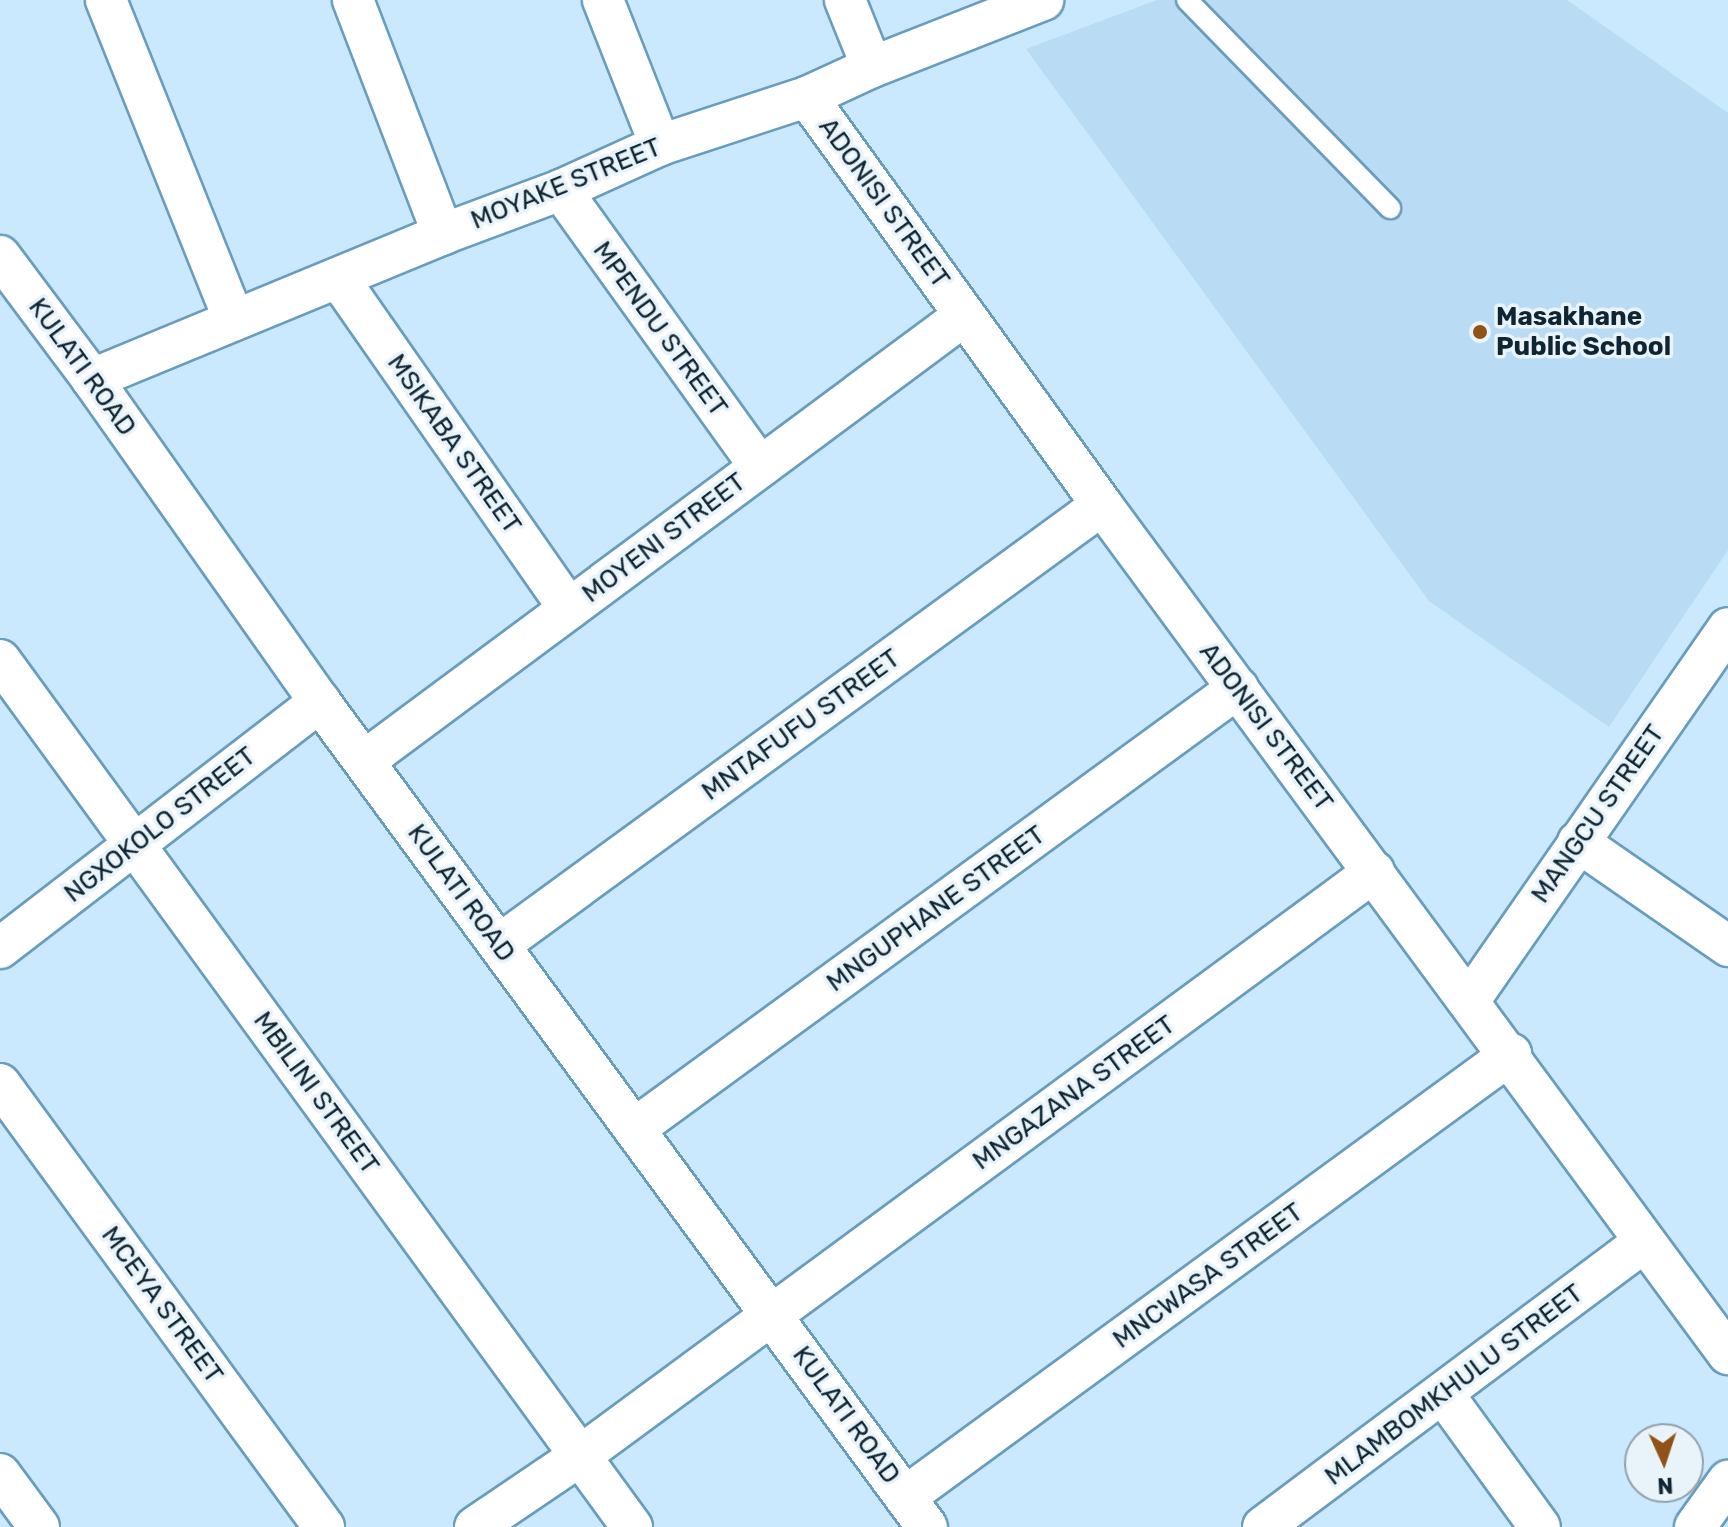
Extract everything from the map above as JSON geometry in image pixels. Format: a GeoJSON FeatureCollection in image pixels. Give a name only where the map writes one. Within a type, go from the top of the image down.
{"type":"FeatureCollection","features":[{"type":"Feature","properties":{"kind":"street"},"geometry":{"type":"LineString","coordinates":[[106,0],[233,318]]}},
{"type":"Feature","properties":{"kind":"street"},"geometry":{"type":"LineString","coordinates":[[353,0],[443,234]]}},
{"type":"Feature","properties":{"kind":"street"},"geometry":{"type":"LineString","coordinates":[[603,0],[660,145]]}},
{"type":"Feature","properties":{"kind":"street"},"geometry":{"type":"LineString","coordinates":[[845,0],[872,67]]}},
{"type":"Feature","properties":{"kind":"street","name":"MOYAKE STREET"},"geometry":{"type":"LineString","coordinates":[[92,379],[233,318],[561,190],[660,145],[807,97],[872,67],[1043,0]]}},
{"type":"Feature","properties":{"kind":"street","name":"ADONISI STREET"},"geometry":{"type":"LineString","coordinates":[[807,97],[1102,505],[1511,1054],[1644,1242],[1728,1354]]}},
{"type":"Feature","properties":{"kind":"street","name":"MPENDU STREET"},"geometry":{"type":"LineString","coordinates":[[561,190],[760,467]]}},
{"type":"Feature","properties":{"kind":"street","name":"KULATI ROAD"},"geometry":{"type":"LineString","coordinates":[[0,256],[92,379],[320,702],[916,1512]]}},
{"type":"Feature","properties":{"kind":"street","name":"MSIKABA STREET"},"geometry":{"type":"LineString","coordinates":[[339,279],[569,609]]}},
{"type":"Feature","properties":{"kind":"street","name":"MOYENI STREET"},"geometry":{"type":"LineString","coordinates":[[364,761],[965,315]]}},
{"type":"Feature","properties":{"kind":"street","name":"MNTAFUFU STREET"},"geometry":{"type":"LineString","coordinates":[[499,945],[1102,505]]}},
{"type":"Feature","properties":{"kind":"street","name":"MANGCU STREET"},"geometry":{"type":"LineString","coordinates":[[1469,1001],[1578,842],[1722,650]]}},
{"type":"Feature","properties":{"kind":"street","name":"MBILINI STREET"},"geometry":{"type":"LineString","coordinates":[[0,660],[632,1527]]}},
{"type":"Feature","properties":{"kind":"street","name":"MNGUPHANE STREET"},"geometry":{"type":"LineString","coordinates":[[634,1129],[1238,688]]}},
{"type":"Feature","properties":{"kind":"street","name":"NGXOKOLO STREET"},"geometry":{"type":"LineString","coordinates":[[0,948],[320,702]]}},
{"type":"Feature","properties":{"kind":"street"},"geometry":{"type":"LineString","coordinates":[[1578,842],[1728,946]]}},
{"type":"Feature","properties":{"kind":"street","name":"MNGAZANA STREET"},"geometry":{"type":"LineString","coordinates":[[475,1527],[580,1456],[1374,872]]}},
{"type":"Feature","properties":{"kind":"street","name":"MNCWASA STREET"},"geometry":{"type":"LineString","coordinates":[[916,1512],[1511,1054]]}},
{"type":"Feature","properties":{"kind":"street","name":"MCEYA STREET"},"geometry":{"type":"LineString","coordinates":[[0,1084],[324,1527]]}},
{"type":"Feature","properties":{"kind":"street","name":"MLAMBOMKHULU STREET"},"geometry":{"type":"LineString","coordinates":[[1263,1527],[1444,1395],[1644,1242]]}},
{"type":"Feature","properties":{"kind":"street"},"geometry":{"type":"LineString","coordinates":[[1444,1395],[1540,1527]]}},
{"type":"Feature","properties":{"kind":"street"},"geometry":{"type":"LineString","coordinates":[[0,1474],[39,1527]]}},
{"type":"Feature","properties":{"kind":"lane"},"geometry":{"type":"LineString","coordinates":[[1187,0],[1390,208]]}},
{"type":"Feature","properties":{"kind":"shaded area","name":"Masakhane Public School"},"geometry":{"type":"Polygon","coordinates":[[[1157,0],[1567,0],[1728,113],[1728,550],[1609,727],[1429,601],[1026,49],[1157,0]]]}},
{"type":"Feature","properties":{"kind":"place","name":"Masakhane Public School"},"geometry":{"type":"Point","coordinates":[1480,332]}}]}
